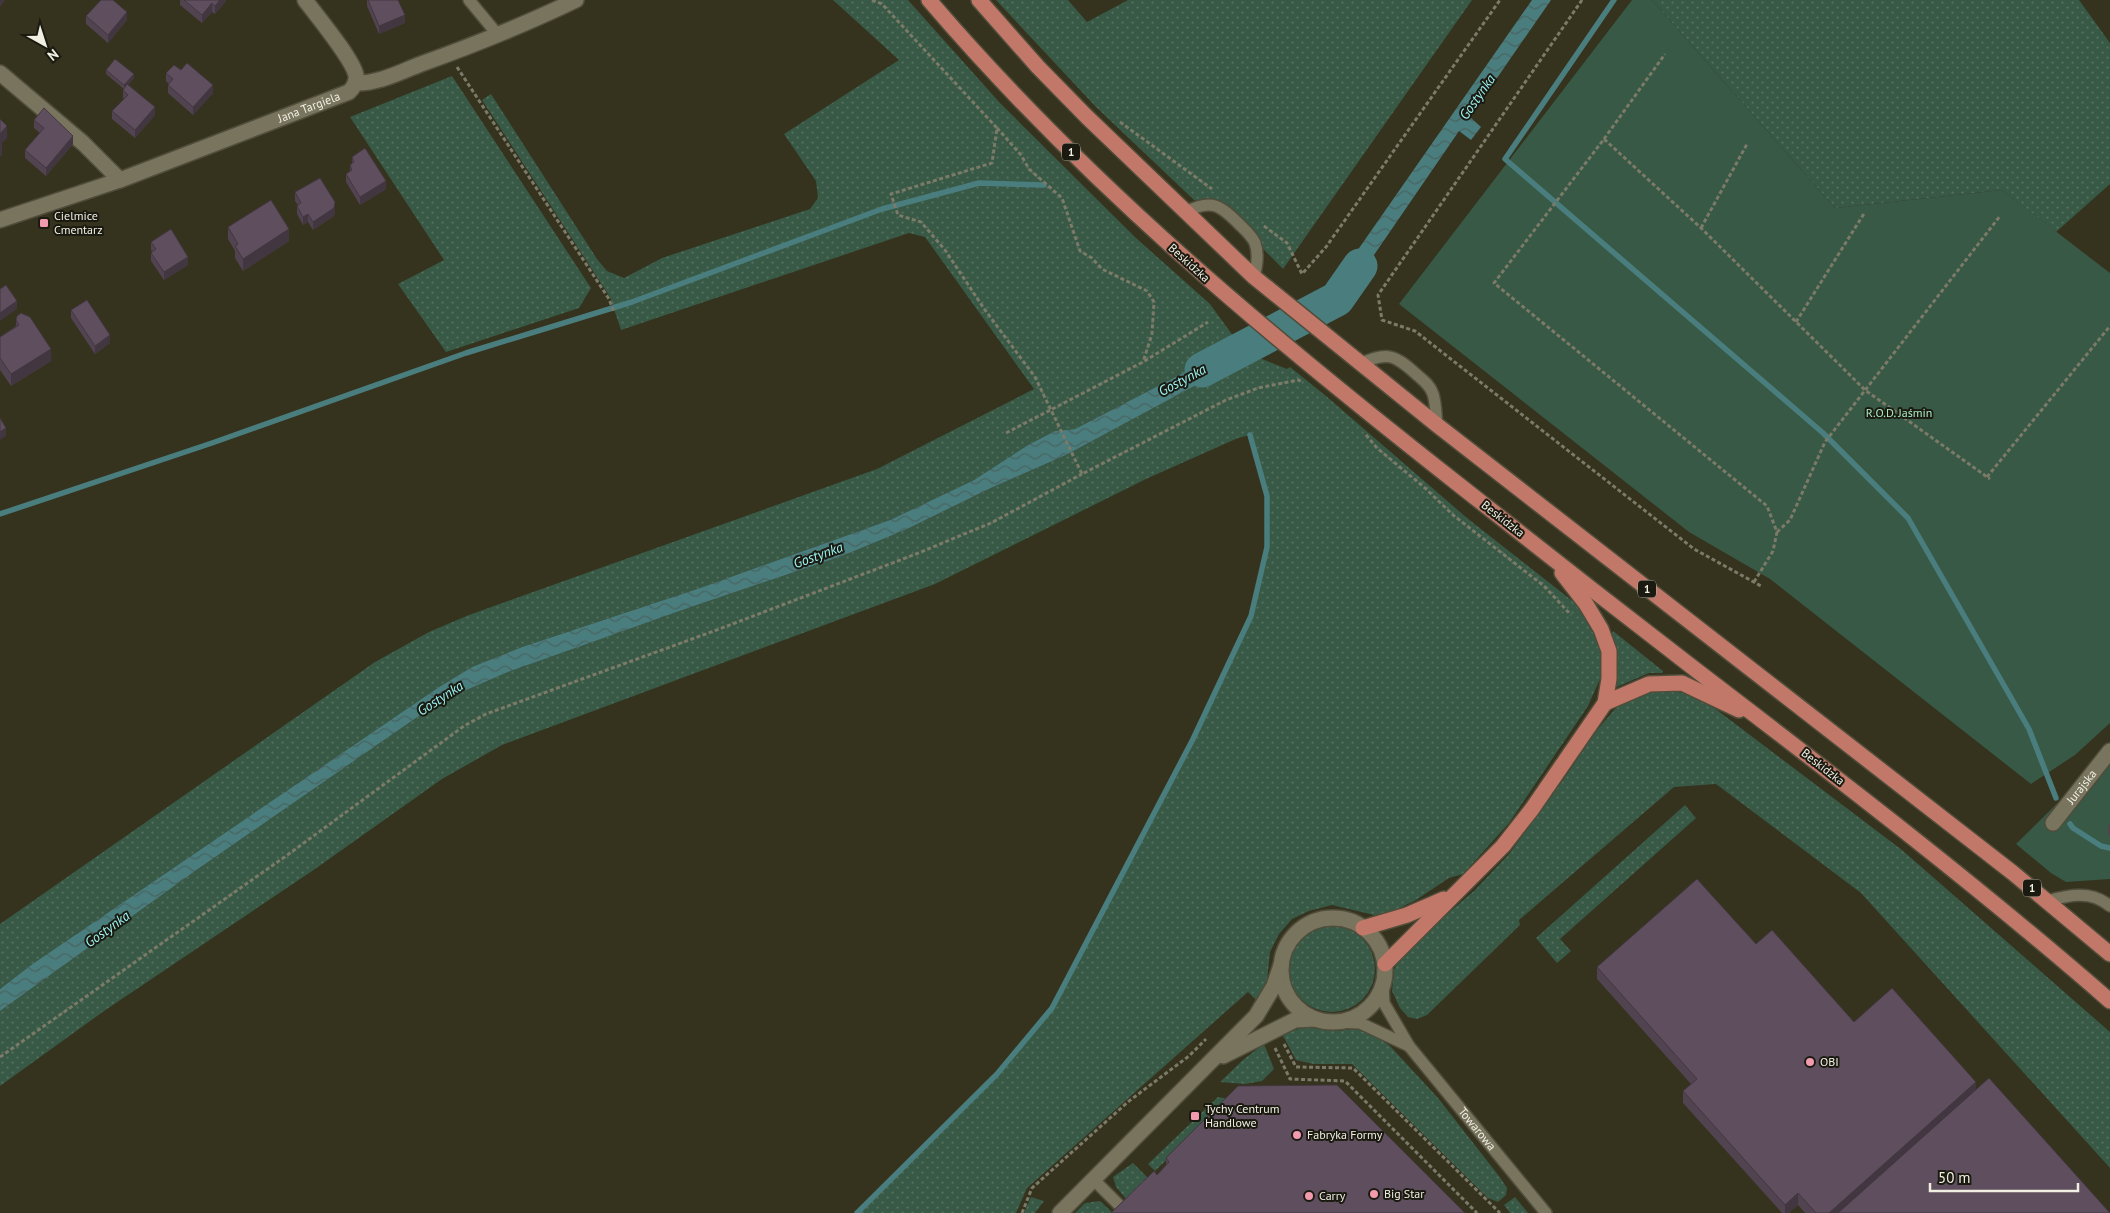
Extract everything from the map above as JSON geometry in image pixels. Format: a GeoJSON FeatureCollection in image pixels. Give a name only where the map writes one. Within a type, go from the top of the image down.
{"type":"FeatureCollection","features":[{"type":"Feature","properties":{"kind":"main road","name":"Beskidzka"},"geometry":{"type":"LineString","coordinates":[[929,0],[1041,122],[1125,204],[1223,294],[1364,411],[1761,719],[2044,943],[2110,1001]]}},
{"type":"Feature","properties":{"kind":"main road","name":"1"},"geometry":{"type":"LineString","coordinates":[[979,0],[1045,74],[1254,277],[1437,425],[2047,900],[2110,954]]}},
{"type":"Feature","properties":{"kind":"main road"},"geometry":{"type":"LineString","coordinates":[[1384,964],[1486,865],[1518,828],[1605,703],[1609,679],[1609,650],[1601,629],[1586,604],[1545,552]]}},
{"type":"Feature","properties":{"kind":"main road"},"geometry":{"type":"LineString","coordinates":[[1605,703],[1649,684],[1682,683],[1761,719]]}},
{"type":"Feature","properties":{"kind":"main road"},"geometry":{"type":"LineString","coordinates":[[1363,928],[1407,915],[1452,896]]}},
{"type":"Feature","properties":{"kind":"street"},"geometry":{"type":"LineString","coordinates":[[305,0],[356,73],[355,83],[374,82],[449,54],[498,35],[576,0]]}},
{"type":"Feature","properties":{"kind":"street"},"geometry":{"type":"LineString","coordinates":[[0,73],[83,144],[120,180]]}},
{"type":"Feature","properties":{"kind":"street","name":"Jana Targiela"},"geometry":{"type":"LineString","coordinates":[[0,220],[120,180],[339,97],[349,92],[355,83]]}},
{"type":"Feature","properties":{"kind":"street","name":"Jurajska"},"geometry":{"type":"LineString","coordinates":[[2053,823],[2110,751]]}},
{"type":"Feature","properties":{"kind":"street"},"geometry":{"type":"LineString","coordinates":[[1060,1213],[1093,1179],[1210,1062],[1261,1011],[1274,986],[1286,948],[1296,934],[1309,924],[1326,918],[1339,918],[1351,921],[1372,936],[1381,950],[1384,964],[1384,984],[1376,999],[1364,1012],[1349,1020],[1332,1022],[1315,1019],[1295,1020],[1210,1062]]}},
{"type":"Feature","properties":{"kind":"street"},"geometry":{"type":"LineString","coordinates":[[1281,965],[1282,982],[1289,998],[1300,1011],[1315,1019]]}},
{"type":"Feature","properties":{"kind":"lane"},"geometry":{"type":"LineString","coordinates":[[469,0],[498,35]]}},
{"type":"Feature","properties":{"kind":"lane"},"geometry":{"type":"LineString","coordinates":[[1186,212],[1199,205],[1222,207],[1255,242],[1258,260],[1254,277]]}},
{"type":"Feature","properties":{"kind":"lane"},"geometry":{"type":"LineString","coordinates":[[1360,364],[1375,357],[1391,357],[1402,361],[1428,383],[1434,396],[1437,425]]}},
{"type":"Feature","properties":{"kind":"lane"},"geometry":{"type":"LineString","coordinates":[[2047,900],[2074,894],[2090,896],[2110,906]]}},
{"type":"Feature","properties":{"kind":"lane","name":"Towarowa"},"geometry":{"type":"LineString","coordinates":[[1384,984],[1384,1003],[1409,1046],[1546,1213]]}},
{"type":"Feature","properties":{"kind":"lane","name":"Towarowa"},"geometry":{"type":"LineString","coordinates":[[1332,1022],[1360,1023],[1409,1046]]}},
{"type":"Feature","properties":{"kind":"lane"},"geometry":{"type":"LineString","coordinates":[[1093,1179],[1125,1211]]}},
{"type":"Feature","properties":{"kind":"path"},"geometry":{"type":"LineString","coordinates":[[872,0],[882,4],[1021,155],[1029,170],[1062,198],[1070,227],[1080,250],[1092,258],[1102,269],[1146,291],[1154,302],[1152,334],[1143,362]]}},
{"type":"Feature","properties":{"kind":"path"},"geometry":{"type":"LineString","coordinates":[[1263,226],[1287,242],[1302,274],[1326,247],[1500,0]]}},
{"type":"Feature","properties":{"kind":"path"},"geometry":{"type":"LineString","coordinates":[[1582,0],[1378,295],[1382,320],[1415,331],[1500,400],[1694,549],[1761,586]]}},
{"type":"Feature","properties":{"kind":"path"},"geometry":{"type":"LineString","coordinates":[[449,54],[609,298],[614,312]]}},
{"type":"Feature","properties":{"kind":"path"},"geometry":{"type":"LineString","coordinates":[[1664,54],[1604,139],[1494,282],[1767,506],[1777,532],[1773,551],[1754,582]]}},
{"type":"Feature","properties":{"kind":"path"},"geometry":{"type":"LineString","coordinates":[[1113,117],[1216,191]]}},
{"type":"Feature","properties":{"kind":"path"},"geometry":{"type":"LineString","coordinates":[[997,128],[992,163],[890,194],[898,215],[921,222],[945,250],[984,310],[1035,377],[1082,474]]}},
{"type":"Feature","properties":{"kind":"path"},"geometry":{"type":"LineString","coordinates":[[1604,139],[1701,228],[1866,390],[1989,478],[2110,326]]}},
{"type":"Feature","properties":{"kind":"path"},"geometry":{"type":"LineString","coordinates":[[1701,228],[1747,144]]}},
{"type":"Feature","properties":{"kind":"path"},"geometry":{"type":"LineString","coordinates":[[1796,322],[1865,212]]}},
{"type":"Feature","properties":{"kind":"path"},"geometry":{"type":"LineString","coordinates":[[1777,532],[1790,520],[1826,442],[2000,216]]}},
{"type":"Feature","properties":{"kind":"path"},"geometry":{"type":"LineString","coordinates":[[1006,433],[1143,362],[1208,322]]}},
{"type":"Feature","properties":{"kind":"path"},"geometry":{"type":"LineString","coordinates":[[0,1057],[286,856],[464,726],[486,714],[714,631],[916,554],[991,523],[1226,400],[1258,388],[1290,382],[1302,382],[1309,388]]}},
{"type":"Feature","properties":{"kind":"path"},"geometry":{"type":"LineString","coordinates":[[1365,434],[1377,448],[1425,488],[1453,515],[1544,586],[1574,619]]}},
{"type":"Feature","properties":{"kind":"path"},"geometry":{"type":"LineString","coordinates":[[1272,1031],[1290,1079],[1345,1081],[1477,1213]]}},
{"type":"Feature","properties":{"kind":"path"},"geometry":{"type":"LineString","coordinates":[[1272,1031],[1296,1067],[1353,1068],[1500,1213]]}},
{"type":"Feature","properties":{"kind":"path"},"geometry":{"type":"LineString","coordinates":[[1022,1213],[1032,1188],[1129,1101],[1188,1056],[1209,1036]]}},
{"type":"Feature","properties":{"kind":"green space"},"geometry":{"type":"Polygon","coordinates":[[[833,0],[908,0],[1000,103],[1136,238],[1210,304],[1239,344],[1075,429],[1055,431],[1028,445],[974,480],[890,520],[700,588],[522,647],[472,667],[439,687],[31,965],[0,989],[0,924],[375,662],[429,632],[469,615],[877,469],[1034,389],[925,237],[909,233],[621,330],[610,297],[482,100],[491,94],[597,259],[607,271],[624,278],[662,258],[810,209],[818,198],[816,181],[784,134],[899,60],[833,0]]]}},
{"type":"Feature","properties":{"kind":"green space"},"geometry":{"type":"Polygon","coordinates":[[[996,0],[1068,0],[1087,22],[1128,0],[1472,0],[1283,269],[1216,201],[1194,200],[1096,107],[996,0]]]}},
{"type":"Feature","properties":{"kind":"green space","name":"R.O.D. Jaśmin"},"geometry":{"type":"Polygon","coordinates":[[[1632,0],[1652,0],[1835,208],[2002,190],[2110,273],[2110,723],[2075,755],[2031,784],[1770,579],[1689,532],[1399,304],[1632,0]]]}},
{"type":"Feature","properties":{"kind":"green space"},"geometry":{"type":"Polygon","coordinates":[[[1652,0],[2079,0],[2110,43],[2110,184],[2056,232],[2002,190],[1835,208],[1652,0]]]}},
{"type":"Feature","properties":{"kind":"green space"},"geometry":{"type":"Polygon","coordinates":[[[452,76],[591,288],[579,308],[446,352],[398,284],[444,260],[350,117],[452,76]]]}},
{"type":"Feature","properties":{"kind":"green space"},"geometry":{"type":"Polygon","coordinates":[[[1252,355],[1287,369],[1290,367],[1467,518],[1575,603],[1587,616],[1598,637],[1601,658],[1600,679],[1588,706],[1509,823],[1463,874],[1449,878],[1416,900],[1387,914],[1374,915],[1332,905],[1309,911],[1292,919],[1279,934],[1270,952],[1267,981],[1256,1000],[1248,992],[1027,1188],[1016,1213],[858,1213],[997,1074],[1052,1008],[1161,800],[1251,616],[1267,547],[1267,496],[1250,435],[1238,438],[1146,479],[935,584],[502,745],[442,779],[315,869],[104,1011],[0,1086],[0,1011],[198,869],[429,709],[508,672],[842,556],[905,530],[991,488],[1066,455],[1252,355]]]}},
{"type":"Feature","properties":{"kind":"green space"},"geometry":{"type":"Polygon","coordinates":[[[1613,631],[1663,671],[1662,673],[1649,673],[1614,688],[1616,647],[1612,634],[1613,631]]]}},
{"type":"Feature","properties":{"kind":"green space"},"geometry":{"type":"Polygon","coordinates":[[[1658,689],[1682,693],[1710,705],[1902,850],[2110,1032],[2110,1168],[1861,893],[1716,784],[1674,787],[1519,920],[1520,925],[1427,1015],[1417,1019],[1408,1017],[1400,1008],[1392,991],[1394,970],[1401,954],[1475,890],[1509,854],[1597,730],[1615,709],[1628,700],[1658,689]]]}},
{"type":"Feature","properties":{"kind":"green space"},"geometry":{"type":"Polygon","coordinates":[[[2110,751],[2110,879],[2066,882],[2051,873],[2016,844],[2110,751]]]}},
{"type":"Feature","properties":{"kind":"green space"},"geometry":{"type":"Polygon","coordinates":[[[1685,805],[1696,818],[1560,939],[1571,951],[1557,963],[1536,938],[1685,805]]]}},
{"type":"Feature","properties":{"kind":"green space"},"geometry":{"type":"Polygon","coordinates":[[[1324,926],[1340,926],[1349,929],[1363,938],[1372,952],[1375,969],[1372,986],[1363,1000],[1349,1009],[1340,1012],[1324,1012],[1308,1005],[1296,993],[1289,977],[1289,961],[1296,945],[1308,933],[1324,926]]]}},
{"type":"Feature","properties":{"kind":"green space"},"geometry":{"type":"Polygon","coordinates":[[[1305,1027],[1338,1031],[1356,1028],[1372,1033],[1390,1046],[1438,1098],[1499,1176],[1507,1188],[1506,1195],[1498,1202],[1488,1198],[1352,1064],[1313,1064],[1296,1060],[1282,1034],[1305,1027]]]}},
{"type":"Feature","properties":{"kind":"green space"},"geometry":{"type":"Polygon","coordinates":[[[1264,1044],[1274,1069],[1262,1081],[1245,1084],[1220,1082],[1244,1059],[1264,1044]]]}},
{"type":"Feature","properties":{"kind":"green space"},"geometry":{"type":"Polygon","coordinates":[[[1218,1097],[1229,1099],[1155,1171],[1148,1164],[1218,1097]]]}},
{"type":"Feature","properties":{"kind":"green space"},"geometry":{"type":"Polygon","coordinates":[[[1133,1163],[1149,1179],[1127,1200],[1116,1187],[1113,1177],[1133,1163]]]}},
{"type":"Feature","properties":{"kind":"green space"},"geometry":{"type":"Polygon","coordinates":[[[1031,1197],[1044,1201],[1035,1213],[1024,1213],[1031,1197]]]}},
{"type":"Feature","properties":{"kind":"green space"},"geometry":{"type":"Polygon","coordinates":[[[1515,1197],[1528,1213],[1510,1213],[1504,1205],[1515,1197]]]}},
{"type":"Feature","properties":{"kind":"green space"},"geometry":{"type":"Polygon","coordinates":[[[1100,1201],[1113,1213],[1075,1213],[1085,1203],[1100,1201]]]}},
{"type":"Feature","properties":{"kind":"water"},"geometry":{"type":"Polygon","coordinates":[[[1532,0],[1551,0],[1470,117],[1481,127],[1471,140],[1459,131],[1337,309],[1325,297],[1532,0]]]}},
{"type":"Feature","properties":{"kind":"water"},"geometry":{"type":"Polygon","coordinates":[[[1239,344],[1252,355],[1066,455],[991,488],[905,530],[842,556],[508,672],[429,709],[198,869],[0,1011],[0,989],[31,965],[439,687],[472,667],[522,647],[700,588],[890,520],[974,480],[1028,445],[1055,431],[1075,429],[1239,344]]]}},
{"type":"Feature","properties":{"kind":"building"},"geometry":{"type":"Polygon","coordinates":[[[101,0],[113,0],[127,12],[108,35],[86,16],[101,0]]]}},
{"type":"Feature","properties":{"kind":"building"},"geometry":{"type":"Polygon","coordinates":[[[184,0],[220,0],[215,6],[212,3],[202,15],[184,0]]]}},
{"type":"Feature","properties":{"kind":"building"},"geometry":{"type":"Polygon","coordinates":[[[368,0],[398,0],[405,15],[379,26],[368,0]]]}},
{"type":"Feature","properties":{"kind":"building"},"geometry":{"type":"Polygon","coordinates":[[[115,59],[134,74],[124,85],[106,70],[115,59]]]}},
{"type":"Feature","properties":{"kind":"building"},"geometry":{"type":"Polygon","coordinates":[[[187,63],[213,85],[193,107],[168,85],[173,79],[166,73],[174,65],[181,70],[187,63]]]}},
{"type":"Feature","properties":{"kind":"building"},"geometry":{"type":"Polygon","coordinates":[[[127,84],[155,107],[135,130],[112,111],[128,95],[123,90],[127,84]]]}},
{"type":"Feature","properties":{"kind":"building"},"geometry":{"type":"Polygon","coordinates":[[[44,108],[73,136],[46,168],[25,150],[44,128],[34,120],[44,108]]]}},
{"type":"Feature","properties":{"kind":"building"},"geometry":{"type":"Polygon","coordinates":[[[0,119],[7,126],[0,134],[0,119]]]}},
{"type":"Feature","properties":{"kind":"building"},"geometry":{"type":"Polygon","coordinates":[[[365,148],[386,181],[360,197],[346,174],[352,170],[350,165],[354,162],[352,157],[365,148]]]}},
{"type":"Feature","properties":{"kind":"building"},"geometry":{"type":"Polygon","coordinates":[[[320,178],[335,202],[334,208],[313,222],[308,214],[303,217],[297,206],[301,203],[295,192],[320,178]]]}},
{"type":"Feature","properties":{"kind":"building"},"geometry":{"type":"Polygon","coordinates":[[[271,200],[289,229],[243,259],[235,246],[238,244],[228,227],[271,200]]]}},
{"type":"Feature","properties":{"kind":"building"},"geometry":{"type":"Polygon","coordinates":[[[171,229],[188,257],[164,272],[151,253],[156,249],[151,242],[171,229]]]}},
{"type":"Feature","properties":{"kind":"building"},"geometry":{"type":"Polygon","coordinates":[[[6,285],[17,301],[0,313],[0,289],[6,285]]]}},
{"type":"Feature","properties":{"kind":"building"},"geometry":{"type":"Polygon","coordinates":[[[87,300],[110,335],[95,346],[71,310],[87,300]]]}},
{"type":"Feature","properties":{"kind":"building"},"geometry":{"type":"Polygon","coordinates":[[[21,313],[30,317],[51,349],[11,374],[0,358],[0,337],[19,325],[16,320],[17,316],[21,313]]]}},
{"type":"Feature","properties":{"kind":"building"},"geometry":{"type":"Polygon","coordinates":[[[0,418],[6,428],[0,432],[0,418]]]}},
{"type":"Feature","properties":{"kind":"building","name":"OBI"},"geometry":{"type":"Polygon","coordinates":[[[1697,879],[1756,944],[1772,930],[1854,1022],[1892,988],[1976,1082],[1829,1213],[1816,1213],[1798,1193],[1785,1205],[1683,1091],[1697,1079],[1597,967],[1697,879]]]}},
{"type":"Feature","properties":{"kind":"building"},"geometry":{"type":"Polygon","coordinates":[[[1989,1078],[2110,1213],[1838,1213],[1989,1078]]]}},
{"type":"Feature","properties":{"kind":"building"},"geometry":{"type":"Polygon","coordinates":[[[1337,1085],[1465,1213],[1111,1213],[1154,1171],[1157,1175],[1169,1162],[1166,1158],[1238,1086],[1337,1085]]]}},
{"type":"Feature","properties":{"kind":"waterway"},"geometry":{"type":"LineString","coordinates":[[1614,0],[1505,159],[1823,433],[1908,518],[2029,729],[2056,798]]}},
{"type":"Feature","properties":{"kind":"waterway"},"geometry":{"type":"LineString","coordinates":[[0,514],[212,443],[466,353],[632,302],[882,209],[979,183],[1044,185]]}},
{"type":"Feature","properties":{"kind":"waterway","name":"Gostynka"},"geometry":{"type":"LineString","coordinates":[[1202,370],[1337,299],[1360,266]]}},
{"type":"Feature","properties":{"kind":"waterway"},"geometry":{"type":"LineString","coordinates":[[857,1213],[997,1074],[1052,1008],[1193,739],[1251,616],[1267,547],[1267,496],[1250,435]]}},
{"type":"Feature","properties":{"kind":"waterway"},"geometry":{"type":"LineString","coordinates":[[2070,824],[2073,828],[2101,846],[2110,848]]}},
{"type":"Feature","properties":{"kind":"place","name":"Cielmice Cmentarz"},"geometry":{"type":"Point","coordinates":[44,223]}},
{"type":"Feature","properties":{"kind":"place","name":"OBI"},"geometry":{"type":"Point","coordinates":[1810,1062]}},
{"type":"Feature","properties":{"kind":"place","name":"Tychy Centrum Handlowe"},"geometry":{"type":"Point","coordinates":[1195,1116]}},
{"type":"Feature","properties":{"kind":"place","name":"Fabryka Formy"},"geometry":{"type":"Point","coordinates":[1297,1135]}},
{"type":"Feature","properties":{"kind":"place","name":"Big Star"},"geometry":{"type":"Point","coordinates":[1374,1194]}},
{"type":"Feature","properties":{"kind":"place","name":"Carry"},"geometry":{"type":"Point","coordinates":[1309,1196]}}]}
